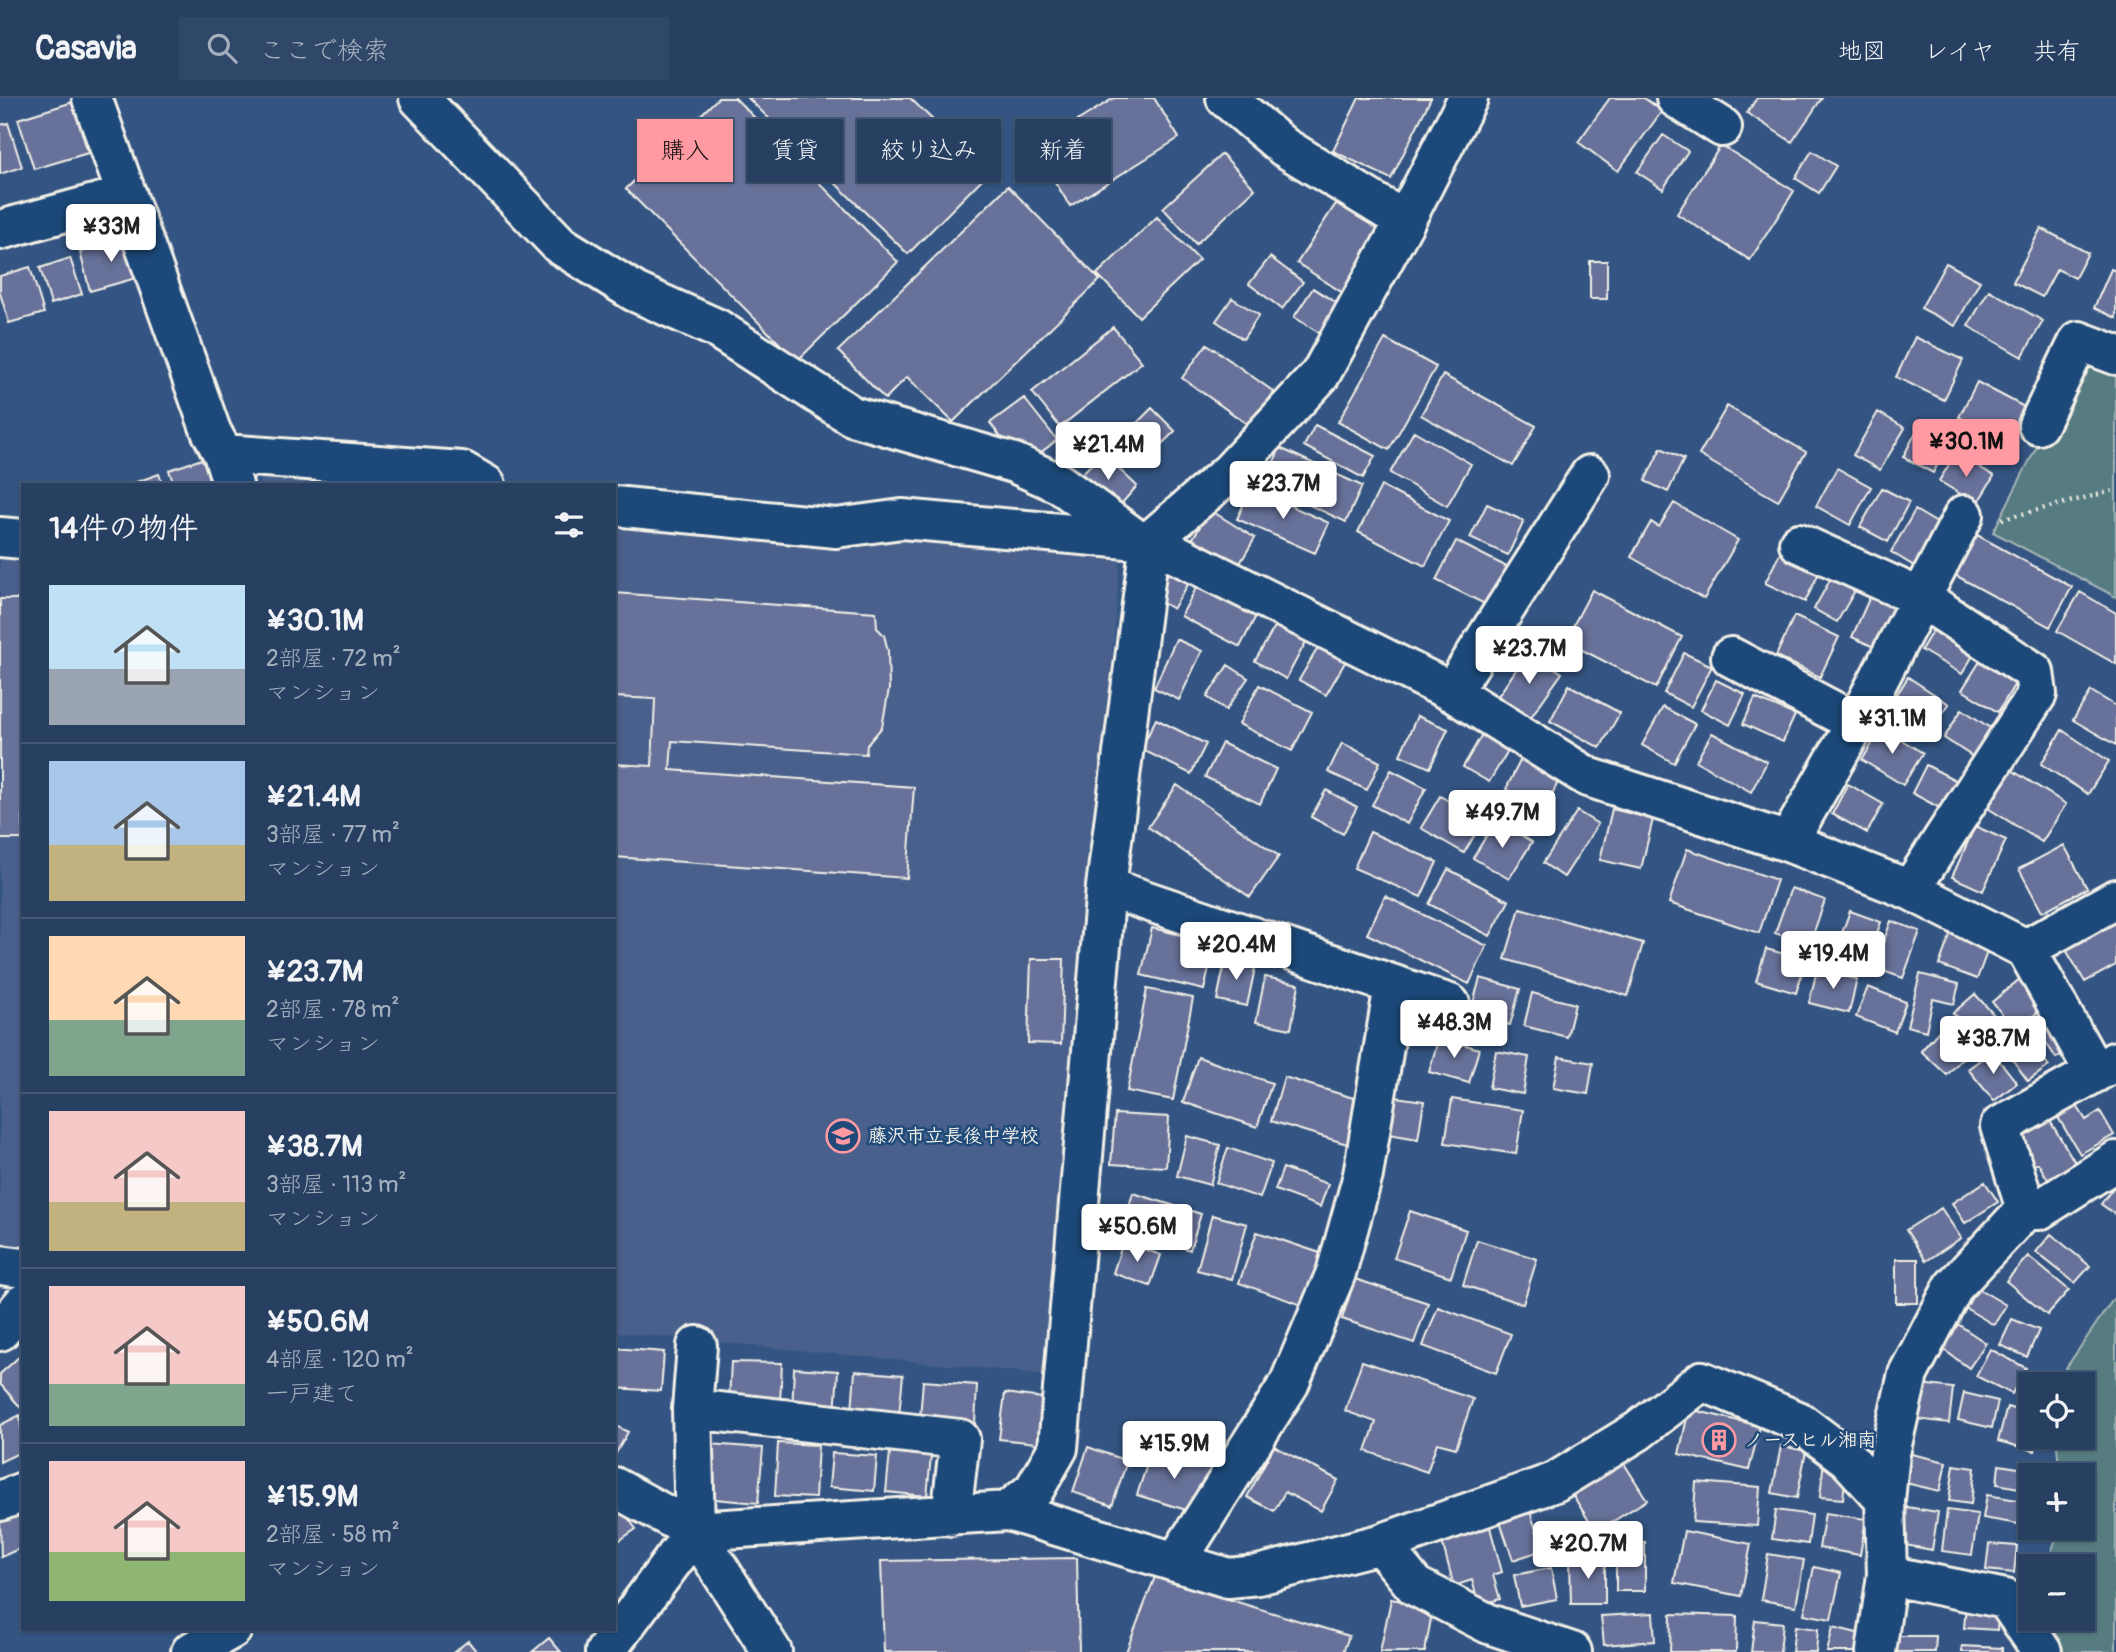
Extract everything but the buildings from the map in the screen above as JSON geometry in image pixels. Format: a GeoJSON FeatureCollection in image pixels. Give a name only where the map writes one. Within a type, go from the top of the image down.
{"type":"FeatureCollection","features":[{"type":"Feature","properties":{"kind":"street"},"geometry":{"type":"LineString","coordinates":[[92,98],[211,431],[228,469],[462,471],[483,483]]}},
{"type":"Feature","properties":{"kind":"street"},"geometry":{"type":"LineString","coordinates":[[419,98],[560,245],[635,292],[716,328],[852,416],[1013,463],[1060,484],[1143,540],[1452,692],[1588,777],[1788,842],[1910,890],[2026,949],[2105,1067],[2000,1126],[2026,1209]]}},
{"type":"Feature","properties":{"kind":"street"},"geometry":{"type":"LineString","coordinates":[[1226,98],[1284,147],[1405,221]]}},
{"type":"Feature","properties":{"kind":"street"},"geometry":{"type":"LineString","coordinates":[[616,506],[836,528],[902,519],[1143,540],[1230,472],[1320,375],[1405,221],[1468,98]]}},
{"type":"Feature","properties":{"kind":"street"},"geometry":{"type":"LineString","coordinates":[[1676,98],[1722,127]]}},
{"type":"Feature","properties":{"kind":"street"},"geometry":{"type":"LineString","coordinates":[[0,230],[127,195]]}},
{"type":"Feature","properties":{"kind":"street"},"geometry":{"type":"LineString","coordinates":[[2038,425],[2079,341],[2116,355]]}},
{"type":"Feature","properties":{"kind":"street"},"geometry":{"type":"LineString","coordinates":[[1452,692],[1590,475]]}},
{"type":"Feature","properties":{"kind":"street"},"geometry":{"type":"LineString","coordinates":[[1788,842],[1923,599],[1964,515]]}},
{"type":"Feature","properties":{"kind":"street"},"geometry":{"type":"LineString","coordinates":[[0,537],[21,539]]}},
{"type":"Feature","properties":{"kind":"street"},"geometry":{"type":"LineString","coordinates":[[1008,1511],[1034,1490],[1058,1448],[1107,887],[1143,540]]}},
{"type":"Feature","properties":{"kind":"street"},"geometry":{"type":"LineString","coordinates":[[1800,542],[1923,599],[2034,672],[2038,694],[1910,890]]}},
{"type":"Feature","properties":{"kind":"street"},"geometry":{"type":"LineString","coordinates":[[1731,657],[1856,723]]}},
{"type":"Feature","properties":{"kind":"street"},"geometry":{"type":"LineString","coordinates":[[1107,887],[1450,1004]]}},
{"type":"Feature","properties":{"kind":"street"},"geometry":{"type":"LineString","coordinates":[[2026,949],[2116,900]]}},
{"type":"Feature","properties":{"kind":"street"},"geometry":{"type":"LineString","coordinates":[[1176,1562],[1289,1384],[1336,1273],[1363,1175],[1394,985]]}},
{"type":"Feature","properties":{"kind":"street"},"geometry":{"type":"LineString","coordinates":[[2026,1209],[2039,1210],[2116,1161]]}},
{"type":"Feature","properties":{"kind":"street"},"geometry":{"type":"LineString","coordinates":[[1877,1652],[1886,1574],[1885,1500],[1890,1453],[1908,1374],[1954,1286],[2026,1209]]}},
{"type":"Feature","properties":{"kind":"street"},"geometry":{"type":"LineString","coordinates":[[0,1265],[21,1268]]}},
{"type":"Feature","properties":{"kind":"street"},"geometry":{"type":"LineString","coordinates":[[0,1331],[21,1306]]}},
{"type":"Feature","properties":{"kind":"street"},"geometry":{"type":"LineString","coordinates":[[605,1652],[695,1531],[692,1409],[697,1346]]}},
{"type":"Feature","properties":{"kind":"street"},"geometry":{"type":"LineString","coordinates":[[695,1531],[1008,1511],[1228,1578],[1258,1575],[1380,1544],[1555,1482],[1638,1431],[1702,1381],[1798,1421],[1847,1458],[1885,1500]]}},
{"type":"Feature","properties":{"kind":"street"},"geometry":{"type":"LineString","coordinates":[[692,1409],[960,1439],[951,1516]]}},
{"type":"Feature","properties":{"kind":"street"},"geometry":{"type":"LineString","coordinates":[[616,1488],[695,1531],[772,1652]]}},
{"type":"Feature","properties":{"kind":"street"},"geometry":{"type":"LineString","coordinates":[[0,1501],[21,1493]]}},
{"type":"Feature","properties":{"kind":"street"},"geometry":{"type":"LineString","coordinates":[[1380,1544],[1415,1586],[1489,1624],[1572,1652]]}},
{"type":"Feature","properties":{"kind":"street"},"geometry":{"type":"LineString","coordinates":[[1886,1574],[2006,1600],[2042,1652]]}},
{"type":"Feature","properties":{"kind":"street"},"geometry":{"type":"LineString","coordinates":[[191,1652],[228,1631]]}},
{"type":"Feature","properties":{"kind":"path"},"geometry":{"type":"LineString","coordinates":[[1964,515],[1995,521],[2116,490]]}},
{"type":"Feature","properties":{"kind":"shaded area"},"geometry":{"type":"Polygon","coordinates":[[[260,466],[443,483],[261,483],[260,466]]]}},
{"type":"Feature","properties":{"kind":"shaded area","name":"藤沢市立長後中学校"},"geometry":{"type":"Polygon","coordinates":[[[616,516],[1121,551],[1051,1375],[616,1332],[616,516]]]}},
{"type":"Feature","properties":{"kind":"shaded area"},"geometry":{"type":"Polygon","coordinates":[[[0,548],[21,551],[21,1251],[0,1248],[0,548]]]}},
{"type":"Feature","properties":{"kind":"green space"},"geometry":{"type":"Polygon","coordinates":[[[2084,354],[2116,367],[2116,597],[1993,532],[2084,354]]]}},
{"type":"Feature","properties":{"kind":"green space"},"geometry":{"type":"Polygon","coordinates":[[[2116,1295],[2116,1652],[2062,1652],[2052,1631],[2095,1631],[2095,1554],[2050,1554],[2056,1540],[2095,1540],[2095,1463],[2059,1463],[2057,1449],[2095,1449],[2095,1372],[2063,1372],[2116,1295]]]}},
{"type":"Feature","properties":{"kind":"place","name":"藤沢市立長後中学校"},"geometry":{"type":"Point","coordinates":[843,1136]}},
{"type":"Feature","properties":{"kind":"place","name":"ノースヒル湘南"},"geometry":{"type":"Point","coordinates":[1719,1440]}}]}
